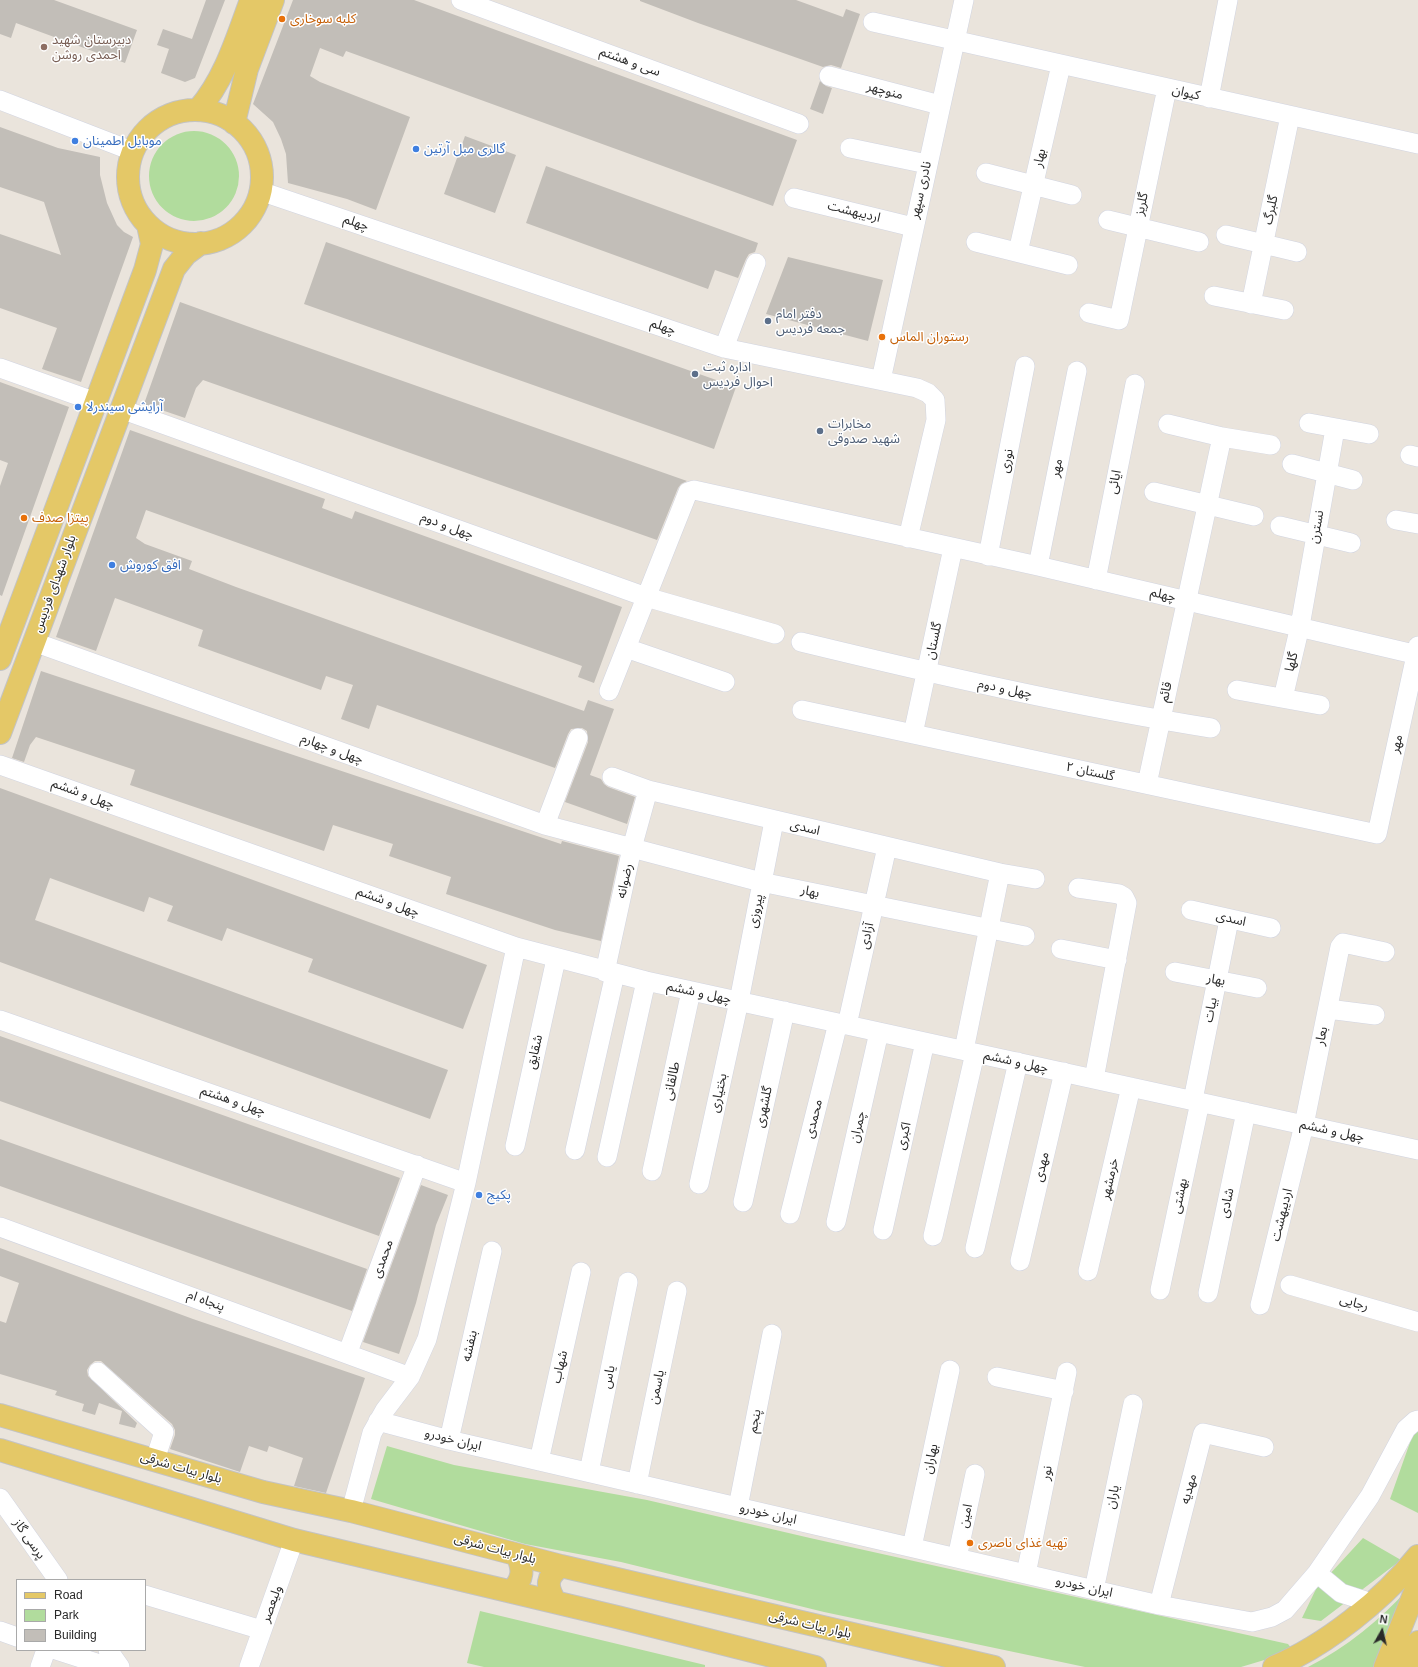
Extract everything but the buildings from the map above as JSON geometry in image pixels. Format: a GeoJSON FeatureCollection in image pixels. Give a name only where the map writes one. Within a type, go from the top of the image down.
{"type":"FeatureCollection","features":[{"type":"Feature","properties":{"kind":"main road"},"geometry":{"type":"LineString","coordinates":[[198,110],[211,96],[228,62],[251,0]]}},
{"type":"Feature","properties":{"kind":"main road"},"geometry":{"type":"LineString","coordinates":[[234,123],[237,105],[247,69],[273,0]]}},
{"type":"Feature","properties":{"kind":"main road"},"geometry":{"type":"LineString","coordinates":[[198,110],[216,114],[234,123],[243,130],[255,148],[261,169],[260,191],[253,211],[239,227],[222,238],[201,243],[181,242],[162,235],[148,225],[135,208],[129,190],[128,172],[132,151],[144,133],[160,119],[179,111],[198,110]]}},
{"type":"Feature","properties":{"kind":"main road","name":"بلوار شهدای فردیس"},"geometry":{"type":"LineString","coordinates":[[0,659],[4,633],[96,402],[145,270],[152,244],[148,225]]}},
{"type":"Feature","properties":{"kind":"main road","name":"بلوار شهدای فردیس"},"geometry":{"type":"LineString","coordinates":[[0,733],[174,269],[186,254],[201,243]]}},
{"type":"Feature","properties":{"kind":"main road","name":"بلوار بیات شرقی"},"geometry":{"type":"LineString","coordinates":[[0,1415],[263,1492],[351,1511],[561,1566],[994,1667]]}},
{"type":"Feature","properties":{"kind":"main road"},"geometry":{"type":"LineString","coordinates":[[0,1450],[294,1540],[555,1601],[815,1667]]}},
{"type":"Feature","properties":{"kind":"main road"},"geometry":{"type":"LineString","coordinates":[[512,1591],[519,1583],[522,1575],[522,1566],[518,1555]]}},
{"type":"Feature","properties":{"kind":"main road"},"geometry":{"type":"LineString","coordinates":[[1274,1667],[1293,1659],[1324,1640],[1372,1603],[1404,1574],[1418,1556]]}},
{"type":"Feature","properties":{"kind":"main road"},"geometry":{"type":"LineString","coordinates":[[555,1601],[549,1591],[549,1582],[552,1573],[561,1566]]}},
{"type":"Feature","properties":{"kind":"main road"},"geometry":{"type":"LineString","coordinates":[[1385,1667],[1418,1584]]}},
{"type":"Feature","properties":{"kind":"main road"},"geometry":{"type":"LineString","coordinates":[[1408,1667],[1418,1642]]}},
{"type":"Feature","properties":{"kind":"street","name":"سی و هشتم"},"geometry":{"type":"LineString","coordinates":[[461,0],[799,124]]}},
{"type":"Feature","properties":{"kind":"street","name":"نادری سپهر"},"geometry":{"type":"LineString","coordinates":[[881,380],[913,227],[964,0]]}},
{"type":"Feature","properties":{"kind":"street"},"geometry":{"type":"LineString","coordinates":[[1209,98],[1228,0]]}},
{"type":"Feature","properties":{"kind":"street","name":"کیوان"},"geometry":{"type":"LineString","coordinates":[[874,22],[1418,144]]}},
{"type":"Feature","properties":{"kind":"street","name":"بهار"},"geometry":{"type":"LineString","coordinates":[[1018,252],[1061,65]]}},
{"type":"Feature","properties":{"kind":"street","name":"منوچهر"},"geometry":{"type":"LineString","coordinates":[[829,76],[940,105]]}},
{"type":"Feature","properties":{"kind":"street","name":"گلریز"},"geometry":{"type":"LineString","coordinates":[[1089,313],[1119,320],[1167,88]]}},
{"type":"Feature","properties":{"kind":"street"},"geometry":{"type":"LineString","coordinates":[[0,100],[132,151]]}},
{"type":"Feature","properties":{"kind":"street","name":"گلبرگ"},"geometry":{"type":"LineString","coordinates":[[1251,304],[1290,116]]}},
{"type":"Feature","properties":{"kind":"street"},"geometry":{"type":"LineString","coordinates":[[850,148],[927,164]]}},
{"type":"Feature","properties":{"kind":"street"},"geometry":{"type":"LineString","coordinates":[[986,174],[1034,184],[1072,195]]}},
{"type":"Feature","properties":{"kind":"street","name":"چهلم"},"geometry":{"type":"LineString","coordinates":[[260,191],[724,348],[881,380],[928,392],[935,400],[936,420],[908,538]]}},
{"type":"Feature","properties":{"kind":"street","name":"اردیبهشت"},"geometry":{"type":"LineString","coordinates":[[794,198],[913,227]]}},
{"type":"Feature","properties":{"kind":"street"},"geometry":{"type":"LineString","coordinates":[[1108,220],[1199,242]]}},
{"type":"Feature","properties":{"kind":"street"},"geometry":{"type":"LineString","coordinates":[[1226,235],[1297,252]]}},
{"type":"Feature","properties":{"kind":"street"},"geometry":{"type":"LineString","coordinates":[[976,242],[1068,264]]}},
{"type":"Feature","properties":{"kind":"street"},"geometry":{"type":"LineString","coordinates":[[724,348],[756,263]]}},
{"type":"Feature","properties":{"kind":"street"},"geometry":{"type":"LineString","coordinates":[[1214,296],[1284,310]]}},
{"type":"Feature","properties":{"kind":"street","name":"نوری"},"geometry":{"type":"LineString","coordinates":[[988,556],[1025,366]]}},
{"type":"Feature","properties":{"kind":"street"},"geometry":{"type":"LineString","coordinates":[[0,368],[96,402]]}},
{"type":"Feature","properties":{"kind":"street","name":"مهر"},"geometry":{"type":"LineString","coordinates":[[1038,566],[1077,371]]}},
{"type":"Feature","properties":{"kind":"street","name":"ایائی"},"geometry":{"type":"LineString","coordinates":[[1096,580],[1135,384]]}},
{"type":"Feature","properties":{"kind":"street","name":"چهل و دوم"},"geometry":{"type":"LineString","coordinates":[[121,409],[646,597],[775,634]]}},
{"type":"Feature","properties":{"kind":"street"},"geometry":{"type":"LineString","coordinates":[[1309,423],[1335,429],[1369,434]]}},
{"type":"Feature","properties":{"kind":"street"},"geometry":{"type":"LineString","coordinates":[[1168,424],[1222,437],[1272,445]]}},
{"type":"Feature","properties":{"kind":"street","name":"نسترن"},"geometry":{"type":"LineString","coordinates":[[1300,626],[1335,429]]}},
{"type":"Feature","properties":{"kind":"street","name":"قائم"},"geometry":{"type":"LineString","coordinates":[[1147,784],[1222,437]]}},
{"type":"Feature","properties":{"kind":"street"},"geometry":{"type":"LineString","coordinates":[[1292,464],[1353,480]]}},
{"type":"Feature","properties":{"kind":"street","name":"چهلم"},"geometry":{"type":"LineString","coordinates":[[609,691],[688,492],[694,490],[1417,652]]}},
{"type":"Feature","properties":{"kind":"street"},"geometry":{"type":"LineString","coordinates":[[1154,492],[1254,516]]}},
{"type":"Feature","properties":{"kind":"street"},"geometry":{"type":"LineString","coordinates":[[1396,520],[1418,524]]}},
{"type":"Feature","properties":{"kind":"street"},"geometry":{"type":"LineString","coordinates":[[1280,526],[1351,543]]}},
{"type":"Feature","properties":{"kind":"street","name":"گلستان"},"geometry":{"type":"LineString","coordinates":[[914,734],[954,548]]}},
{"type":"Feature","properties":{"kind":"street","name":"گلها"},"geometry":{"type":"LineString","coordinates":[[1283,698],[1300,626]]}},
{"type":"Feature","properties":{"kind":"street","name":"چهل و چهارم"},"geometry":{"type":"LineString","coordinates":[[34,642],[545,825],[632,848]]}},
{"type":"Feature","properties":{"kind":"street","name":"چهل و دوم"},"geometry":{"type":"LineString","coordinates":[[802,642],[927,673],[1160,720],[1211,728]]}},
{"type":"Feature","properties":{"kind":"street"},"geometry":{"type":"LineString","coordinates":[[626,648],[725,682]]}},
{"type":"Feature","properties":{"kind":"street","name":"مهر"},"geometry":{"type":"LineString","coordinates":[[1378,834],[1417,652]]}},
{"type":"Feature","properties":{"kind":"street"},"geometry":{"type":"LineString","coordinates":[[1237,690],[1320,705]]}},
{"type":"Feature","properties":{"kind":"street","name":"گلستان ۲"},"geometry":{"type":"LineString","coordinates":[[802,710],[1378,834]]}},
{"type":"Feature","properties":{"kind":"street"},"geometry":{"type":"LineString","coordinates":[[545,825],[578,738]]}},
{"type":"Feature","properties":{"kind":"street","name":"چهل و ششم"},"geometry":{"type":"LineString","coordinates":[[0,765],[516,947],[556,959],[646,981],[1418,1150]]}},
{"type":"Feature","properties":{"kind":"street","name":"اسدی"},"geometry":{"type":"LineString","coordinates":[[612,777],[648,790],[774,821],[1000,873],[1035,879]]}},
{"type":"Feature","properties":{"kind":"street","name":"رضوانه"},"geometry":{"type":"LineString","coordinates":[[575,1150],[610,973],[632,848],[648,790]]}},
{"type":"Feature","properties":{"kind":"street","name":"پیروزی"},"geometry":{"type":"LineString","coordinates":[[739,1001],[774,821]]}},
{"type":"Feature","properties":{"kind":"street","name":"آزادی"},"geometry":{"type":"LineString","coordinates":[[842,1024],[887,847]]}},
{"type":"Feature","properties":{"kind":"street","name":"بهار"},"geometry":{"type":"LineString","coordinates":[[632,848],[761,882],[1025,936]]}},
{"type":"Feature","properties":{"kind":"street"},"geometry":{"type":"LineString","coordinates":[[934,1236],[969,1051],[989,929],[1000,873]]}},
{"type":"Feature","properties":{"kind":"street"},"geometry":{"type":"LineString","coordinates":[[1078,888],[1119,894],[1124,897],[1127,903],[1094,1079]]}},
{"type":"Feature","properties":{"kind":"street","name":"اسدی"},"geometry":{"type":"LineString","coordinates":[[1191,910],[1229,920],[1271,928]]}},
{"type":"Feature","properties":{"kind":"street","name":"بیات"},"geometry":{"type":"LineString","coordinates":[[1196,1101],[1229,920]]}},
{"type":"Feature","properties":{"kind":"street","name":"بعار"},"geometry":{"type":"LineString","coordinates":[[1304,1125],[1340,946],[1344,943],[1385,952]]}},
{"type":"Feature","properties":{"kind":"street"},"geometry":{"type":"LineString","coordinates":[[351,1511],[372,1433],[378,1421],[410,1376],[427,1339],[466,1183],[516,947]]}},
{"type":"Feature","properties":{"kind":"street"},"geometry":{"type":"LineString","coordinates":[[1061,949],[1117,960]]}},
{"type":"Feature","properties":{"kind":"street","name":"شقایق"},"geometry":{"type":"LineString","coordinates":[[515,1146],[556,959]]}},
{"type":"Feature","properties":{"kind":"street","name":"بهار"},"geometry":{"type":"LineString","coordinates":[[1175,972],[1257,988]]}},
{"type":"Feature","properties":{"kind":"street"},"geometry":{"type":"LineString","coordinates":[[607,1158],[646,981]]}},
{"type":"Feature","properties":{"kind":"street","name":"طالقانی"},"geometry":{"type":"LineString","coordinates":[[652,1171],[692,991]]}},
{"type":"Feature","properties":{"kind":"street","name":"بختیاری"},"geometry":{"type":"LineString","coordinates":[[699,1184],[739,1001]]}},
{"type":"Feature","properties":{"kind":"street"},"geometry":{"type":"LineString","coordinates":[[1328,1009],[1375,1015]]}},
{"type":"Feature","properties":{"kind":"street","name":"گلشهری"},"geometry":{"type":"LineString","coordinates":[[743,1202],[785,1011]]}},
{"type":"Feature","properties":{"kind":"street","name":"چهل و هشتم"},"geometry":{"type":"LineString","coordinates":[[0,1020],[466,1183]]}},
{"type":"Feature","properties":{"kind":"street","name":"محمدی"},"geometry":{"type":"LineString","coordinates":[[790,1214],[842,1024]]}},
{"type":"Feature","properties":{"kind":"street","name":"چمران"},"geometry":{"type":"LineString","coordinates":[[836,1222],[879,1032]]}},
{"type":"Feature","properties":{"kind":"street","name":"اکبری"},"geometry":{"type":"LineString","coordinates":[[883,1230],[925,1042]]}},
{"type":"Feature","properties":{"kind":"street"},"geometry":{"type":"LineString","coordinates":[[975,1248],[1018,1062]]}},
{"type":"Feature","properties":{"kind":"street","name":"مهدی"},"geometry":{"type":"LineString","coordinates":[[1020,1261],[1064,1072]]}},
{"type":"Feature","properties":{"kind":"street","name":"خرمشهر"},"geometry":{"type":"LineString","coordinates":[[1088,1271],[1131,1087]]}},
{"type":"Feature","properties":{"kind":"street","name":"بهشتی"},"geometry":{"type":"LineString","coordinates":[[1160,1290],[1196,1101]]}},
{"type":"Feature","properties":{"kind":"street","name":"شادی"},"geometry":{"type":"LineString","coordinates":[[1208,1293],[1246,1112]]}},
{"type":"Feature","properties":{"kind":"street","name":"اردیبهشت"},"geometry":{"type":"LineString","coordinates":[[1260,1305],[1304,1125]]}},
{"type":"Feature","properties":{"kind":"street","name":"محمدی"},"geometry":{"type":"LineString","coordinates":[[348,1352],[417,1165]]}},
{"type":"Feature","properties":{"kind":"street","name":"پنجاه ام"},"geometry":{"type":"LineString","coordinates":[[0,1227],[348,1352],[410,1376]]}},
{"type":"Feature","properties":{"kind":"street","name":"بنفشه"},"geometry":{"type":"LineString","coordinates":[[449,1440],[492,1251]]}},
{"type":"Feature","properties":{"kind":"street","name":"شهاب"},"geometry":{"type":"LineString","coordinates":[[539,1461],[581,1272]]}},
{"type":"Feature","properties":{"kind":"street","name":"یاس"},"geometry":{"type":"LineString","coordinates":[[589,1472],[628,1282]]}},
{"type":"Feature","properties":{"kind":"street","name":"رجایی"},"geometry":{"type":"LineString","coordinates":[[1290,1285],[1418,1322]]}},
{"type":"Feature","properties":{"kind":"street","name":"یاسمن"},"geometry":{"type":"LineString","coordinates":[[637,1484],[677,1291]]}},
{"type":"Feature","properties":{"kind":"street","name":"پنجم"},"geometry":{"type":"LineString","coordinates":[[738,1507],[772,1334]]}},
{"type":"Feature","properties":{"kind":"street","name":"بهاران"},"geometry":{"type":"LineString","coordinates":[[912,1547],[950,1370]]}},
{"type":"Feature","properties":{"kind":"street"},"geometry":{"type":"LineString","coordinates":[[98,1372],[164,1432],[155,1460]]}},
{"type":"Feature","properties":{"kind":"street","name":"نور"},"geometry":{"type":"LineString","coordinates":[[1026,1574],[1067,1372]]}},
{"type":"Feature","properties":{"kind":"street"},"geometry":{"type":"LineString","coordinates":[[997,1377],[1064,1391]]}},
{"type":"Feature","properties":{"kind":"street","name":"یاران"},"geometry":{"type":"LineString","coordinates":[[1094,1590],[1133,1404]]}},
{"type":"Feature","properties":{"kind":"street"},"geometry":{"type":"LineString","coordinates":[[1372,1603],[1355,1599],[1341,1593],[1317,1573],[1370,1496],[1406,1429],[1418,1420]]}},
{"type":"Feature","properties":{"kind":"street","name":"ایران خودرو"},"geometry":{"type":"LineString","coordinates":[[378,1421],[449,1440],[1094,1590],[1252,1622],[1272,1617],[1285,1610],[1317,1573]]}},
{"type":"Feature","properties":{"kind":"street","name":"مهدیه"},"geometry":{"type":"LineString","coordinates":[[1159,1604],[1203,1433],[1264,1447]]}},
{"type":"Feature","properties":{"kind":"street","name":"امین"},"geometry":{"type":"LineString","coordinates":[[957,1558],[975,1474]]}},
{"type":"Feature","properties":{"kind":"street","name":"پرسی گاز"},"geometry":{"type":"LineString","coordinates":[[0,1498],[57,1579]]}},
{"type":"Feature","properties":{"kind":"street","name":"ولیعصر"},"geometry":{"type":"LineString","coordinates":[[249,1667],[294,1540]]}},
{"type":"Feature","properties":{"kind":"street"},"geometry":{"type":"LineString","coordinates":[[146,1595],[262,1630]]}},
{"type":"Feature","properties":{"kind":"street"},"geometry":{"type":"LineString","coordinates":[[0,1631],[16,1637]]}},
{"type":"Feature","properties":{"kind":"street"},"geometry":{"type":"LineString","coordinates":[[40,1667],[46,1651]]}},
{"type":"Feature","properties":{"kind":"street"},"geometry":{"type":"LineString","coordinates":[[59,1651],[109,1667]]}},
{"type":"Feature","properties":{"kind":"street"},"geometry":{"type":"LineString","coordinates":[[109,1651],[120,1667]]}},
{"type":"Feature","properties":{"kind":"green space"},"geometry":{"type":"Polygon","coordinates":[[[194,131],[211,134],[226,144],[236,159],[239,176],[236,193],[226,208],[211,218],[194,221],[177,218],[162,208],[152,193],[149,176],[152,159],[162,144],[177,134],[194,131]]]}},
{"type":"Feature","properties":{"kind":"green space"},"geometry":{"type":"Polygon","coordinates":[[[1414,1431],[1418,1432],[1418,1513],[1390,1499],[1414,1431]]]}},
{"type":"Feature","properties":{"kind":"green space"},"geometry":{"type":"Polygon","coordinates":[[[387,1446],[454,1465],[647,1500],[810,1538],[1288,1644],[1292,1649],[1271,1658],[1241,1667],[1085,1667],[824,1612],[621,1562],[525,1544],[371,1499],[387,1446]]]}},
{"type":"Feature","properties":{"kind":"green space"},"geometry":{"type":"Polygon","coordinates":[[[1363,1538],[1401,1560],[1321,1621],[1302,1618],[1316,1589],[1363,1538]]]}},
{"type":"Feature","properties":{"kind":"green space"},"geometry":{"type":"Polygon","coordinates":[[[1409,1588],[1379,1667],[1308,1667],[1336,1651],[1375,1622],[1409,1588]]]}},
{"type":"Feature","properties":{"kind":"green space"},"geometry":{"type":"Polygon","coordinates":[[[480,1611],[705,1665],[705,1667],[484,1667],[467,1663],[480,1611]]]}},
{"type":"Feature","properties":{"kind":"place","name":"کلبه سوخاری"},"geometry":{"type":"Point","coordinates":[282,19]}},
{"type":"Feature","properties":{"kind":"place","name":"دبیرستان شهید احمدی روشن"},"geometry":{"type":"Point","coordinates":[44,47]}},
{"type":"Feature","properties":{"kind":"place","name":"موبایل اطمینان"},"geometry":{"type":"Point","coordinates":[75,141]}},
{"type":"Feature","properties":{"kind":"place","name":"گالری مبل آرتین"},"geometry":{"type":"Point","coordinates":[416,149]}},
{"type":"Feature","properties":{"kind":"place","name":"دفتر امام جمعه فردیس"},"geometry":{"type":"Point","coordinates":[768,321]}},
{"type":"Feature","properties":{"kind":"place","name":"رستوران الماس"},"geometry":{"type":"Point","coordinates":[882,337]}},
{"type":"Feature","properties":{"kind":"place","name":"اداره ثبت احوال فردیس"},"geometry":{"type":"Point","coordinates":[695,374]}},
{"type":"Feature","properties":{"kind":"place","name":"آرایشی سیندرلا"},"geometry":{"type":"Point","coordinates":[78,407]}},
{"type":"Feature","properties":{"kind":"place","name":"مخابرات شهید صدوقی"},"geometry":{"type":"Point","coordinates":[820,431]}},
{"type":"Feature","properties":{"kind":"place","name":"پیتزا صدف"},"geometry":{"type":"Point","coordinates":[24,518]}},
{"type":"Feature","properties":{"kind":"place","name":"افق کوروش"},"geometry":{"type":"Point","coordinates":[112,565]}},
{"type":"Feature","properties":{"kind":"place","name":"پکیج"},"geometry":{"type":"Point","coordinates":[479,1195]}},
{"type":"Feature","properties":{"kind":"place","name":"تهیه غذای ناصری"},"geometry":{"type":"Point","coordinates":[970,1543]}}]}
